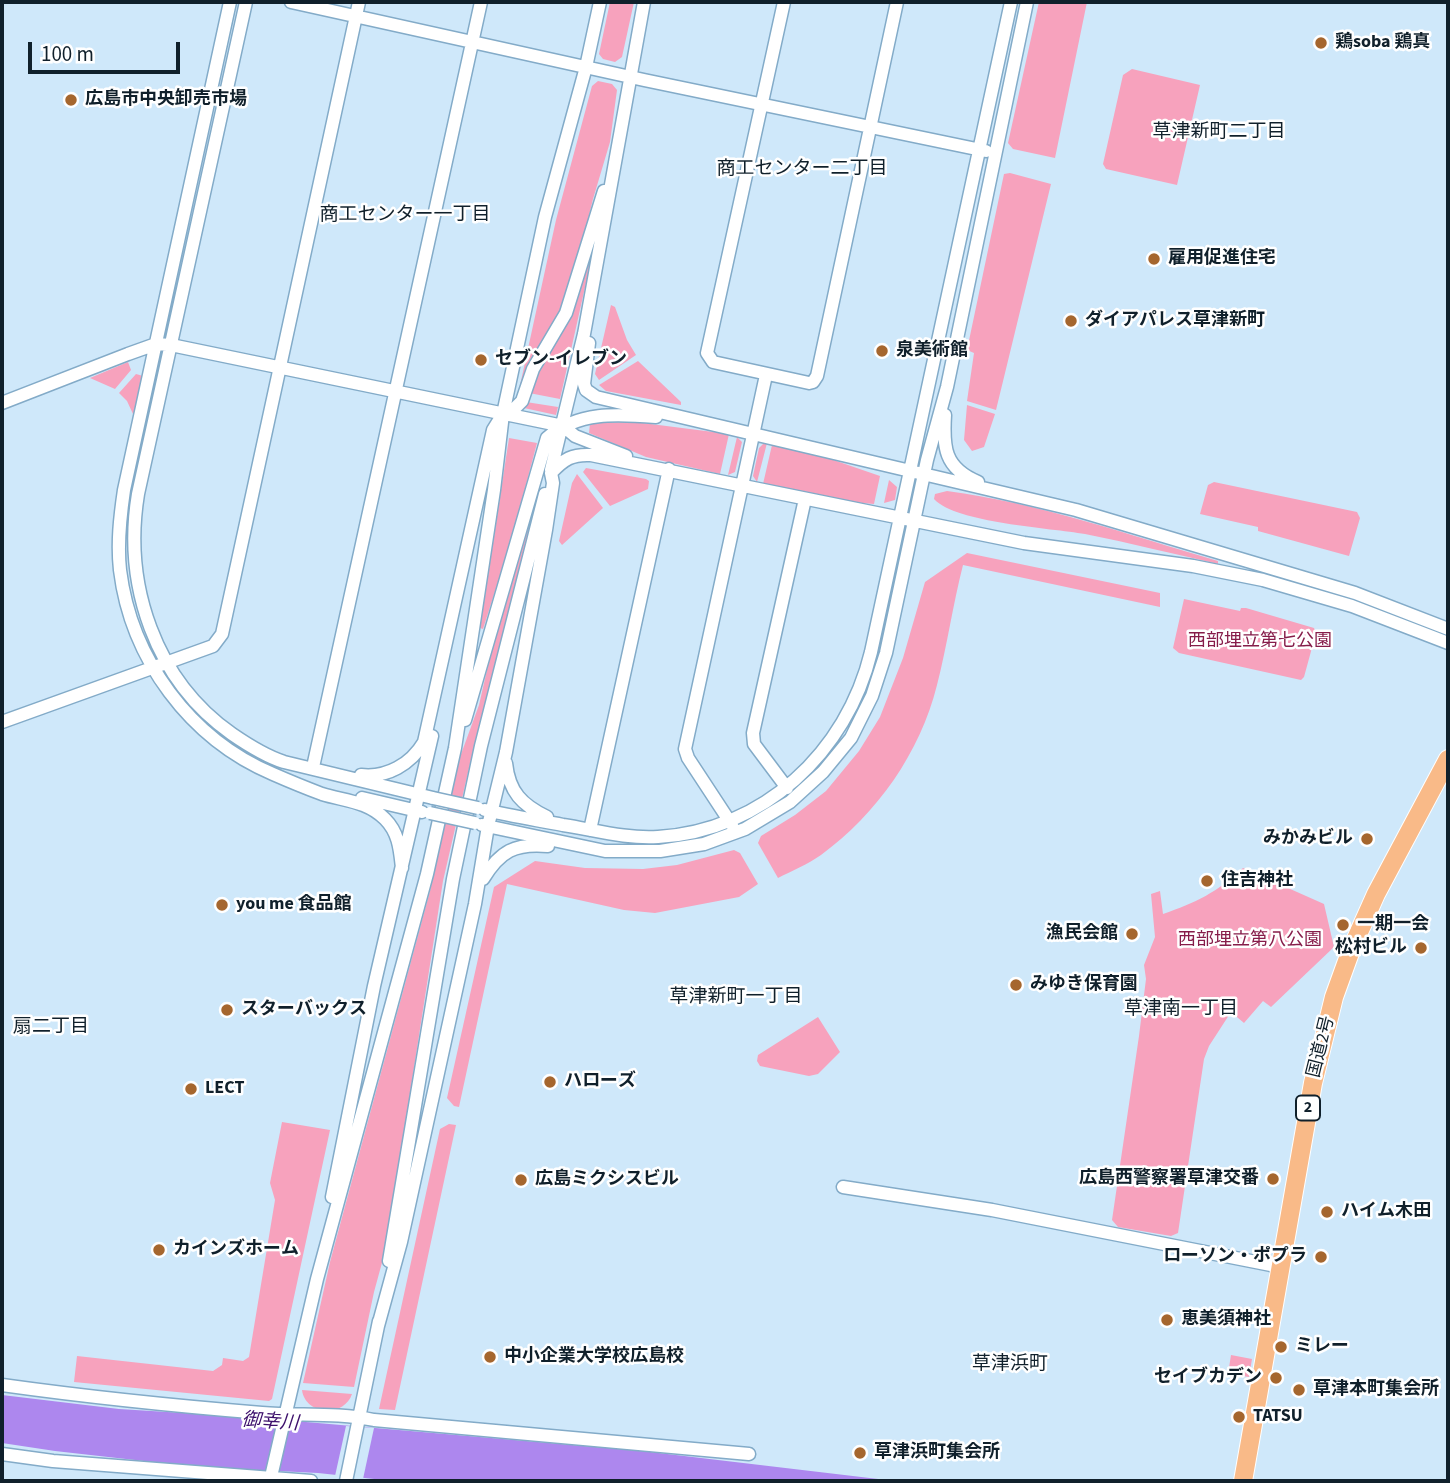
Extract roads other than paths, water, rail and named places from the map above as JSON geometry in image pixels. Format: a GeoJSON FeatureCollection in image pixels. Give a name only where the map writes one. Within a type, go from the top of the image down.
{"type":"FeatureCollection","features":[{"type":"Feature","properties":{"kind":"highway","name":"国道2号"},"geometry":{"type":"LineString","coordinates":[[1243,1481],[1315,1072],[1334,997],[1376,894],[1448,759]]}},
{"type":"Feature","properties":{"kind":"street"},"geometry":{"type":"LineString","coordinates":[[230,2],[124,490],[119,542],[125,597],[152,667],[182,708],[221,744],[258,767],[322,794],[362,803],[383,817],[397,838],[402,868]]}},
{"type":"Feature","properties":{"kind":"street"},"geometry":{"type":"LineString","coordinates":[[246,2],[140,484],[133,536],[141,601],[146,619],[166,662],[190,696],[229,732],[268,756],[284,762],[492,811],[590,830],[656,837],[692,832],[729,820],[787,788],[824,752],[846,719],[862,685],[876,634],[1011,2]]}},
{"type":"Feature","properties":{"kind":"street"},"geometry":{"type":"LineString","coordinates":[[291,2],[993,153]]}},
{"type":"Feature","properties":{"kind":"street"},"geometry":{"type":"LineString","coordinates":[[2,722],[213,646],[222,634],[359,2]]}},
{"type":"Feature","properties":{"kind":"street"},"geometry":{"type":"LineString","coordinates":[[313,767],[481,2]]}},
{"type":"Feature","properties":{"kind":"street"},"geometry":{"type":"LineString","coordinates":[[271,1477],[317,1279],[427,874],[455,747],[503,414],[545,217],[586,67],[600,2]]}},
{"type":"Feature","properties":{"kind":"street"},"geometry":{"type":"LineString","coordinates":[[346,1479],[378,1326],[453,879],[481,746],[584,334],[644,2]]}},
{"type":"Feature","properties":{"kind":"street"},"geometry":{"type":"LineString","coordinates":[[784,2],[707,353],[713,362],[809,383],[816,379],[897,2]]}},
{"type":"Feature","properties":{"kind":"street"},"geometry":{"type":"LineString","coordinates":[[475,904],[481,883],[489,869],[509,850],[529,845],[639,852],[673,850],[704,844],[737,833],[773,814],[804,792],[835,759],[857,727],[872,696],[884,661],[924,474],[947,387],[993,153],[1027,2]]}},
{"type":"Feature","properties":{"kind":"street"},"geometry":{"type":"LineString","coordinates":[[337,774],[346,772],[363,776],[381,775],[405,763],[417,751],[428,730],[493,430],[503,414],[522,401],[533,369],[566,313],[617,148]]}},
{"type":"Feature","properties":{"kind":"street"},"geometry":{"type":"LineString","coordinates":[[606,222],[585,387],[596,397],[1076,510],[1448,629]]}},
{"type":"Feature","properties":{"kind":"street"},"geometry":{"type":"LineString","coordinates":[[2,403],[156,344],[172,345],[563,426],[584,440],[666,469]]}},
{"type":"Feature","properties":{"kind":"street"},"geometry":{"type":"LineString","coordinates":[[737,833],[685,750],[766,375]]}},
{"type":"Feature","properties":{"kind":"street"},"geometry":{"type":"LineString","coordinates":[[947,387],[943,437],[949,460],[957,471],[1007,494]]}},
{"type":"Feature","properties":{"kind":"street"},"geometry":{"type":"LineString","coordinates":[[455,747],[472,699],[545,441],[563,426],[589,417],[620,415],[680,418]]}},
{"type":"Feature","properties":{"kind":"street"},"geometry":{"type":"LineString","coordinates":[[551,473],[566,458],[579,454],[666,469],[1024,543],[1193,566],[1354,599],[1448,643]]}},
{"type":"Feature","properties":{"kind":"street"},"geometry":{"type":"LineString","coordinates":[[590,830],[666,469]]}},
{"type":"Feature","properties":{"kind":"street"},"geometry":{"type":"LineString","coordinates":[[378,1326],[401,1242],[506,752],[546,530],[553,483],[551,473]]}},
{"type":"Feature","properties":{"kind":"street"},"geometry":{"type":"LineString","coordinates":[[787,788],[754,744],[753,733],[805,499]]}},
{"type":"Feature","properties":{"kind":"street"},"geometry":{"type":"LineString","coordinates":[[317,1279],[374,986],[419,795],[443,674],[445,646]]}},
{"type":"Feature","properties":{"kind":"street"},"geometry":{"type":"LineString","coordinates":[[506,752],[514,794],[534,811],[566,825]]}},
{"type":"Feature","properties":{"kind":"street"},"geometry":{"type":"LineString","coordinates":[[301,785],[590,850]]}},
{"type":"Feature","properties":{"kind":"street"},"geometry":{"type":"LineString","coordinates":[[843,1187],[992,1210],[1271,1265],[1280,1270]]}},
{"type":"Feature","properties":{"kind":"street"},"geometry":{"type":"LineString","coordinates":[[2,1385],[125,1402],[284,1418],[749,1454]]}},
{"type":"Feature","properties":{"kind":"street"},"geometry":{"type":"LineString","coordinates":[[2,1454],[53,1461],[312,1481]]}},
{"type":"Feature","properties":{"kind":"water","name":"御幸川"},"geometry":{"type":"Polygon","coordinates":[[[2,1395],[119,1409],[248,1417],[642,1451],[895,1481],[393,1481],[318,1473],[197,1467],[2,1443],[2,1395]]]}},
{"type":"Feature","properties":{"kind":"place","name":"鶏soba 鶏真"},"geometry":{"type":"Point","coordinates":[1321,43]}},
{"type":"Feature","properties":{"kind":"place","name":"広島市中央卸売市場"},"geometry":{"type":"Point","coordinates":[71,100]}},
{"type":"Feature","properties":{"kind":"place","name":"雇用促進住宅"},"geometry":{"type":"Point","coordinates":[1154,259]}},
{"type":"Feature","properties":{"kind":"place","name":"ダイアパレス草津新町"},"geometry":{"type":"Point","coordinates":[1071,321]}},
{"type":"Feature","properties":{"kind":"place","name":"泉美術館"},"geometry":{"type":"Point","coordinates":[882,351]}},
{"type":"Feature","properties":{"kind":"place","name":"セブン-イレブン"},"geometry":{"type":"Point","coordinates":[481,360]}},
{"type":"Feature","properties":{"kind":"place","name":"みかみビル"},"geometry":{"type":"Point","coordinates":[1367,839]}},
{"type":"Feature","properties":{"kind":"place","name":"住吉神社"},"geometry":{"type":"Point","coordinates":[1207,881]}},
{"type":"Feature","properties":{"kind":"place","name":"you me 食品館"},"geometry":{"type":"Point","coordinates":[222,905]}},
{"type":"Feature","properties":{"kind":"place","name":"一期一会"},"geometry":{"type":"Point","coordinates":[1343,925]}},
{"type":"Feature","properties":{"kind":"place","name":"漁民会館"},"geometry":{"type":"Point","coordinates":[1132,934]}},
{"type":"Feature","properties":{"kind":"place","name":"松村ビル"},"geometry":{"type":"Point","coordinates":[1421,948]}},
{"type":"Feature","properties":{"kind":"place","name":"みゆき保育園"},"geometry":{"type":"Point","coordinates":[1016,985]}},
{"type":"Feature","properties":{"kind":"place","name":"スターバックス"},"geometry":{"type":"Point","coordinates":[227,1010]}},
{"type":"Feature","properties":{"kind":"place","name":"ハローズ"},"geometry":{"type":"Point","coordinates":[550,1082]}},
{"type":"Feature","properties":{"kind":"place","name":"LECT"},"geometry":{"type":"Point","coordinates":[191,1089]}},
{"type":"Feature","properties":{"kind":"place","name":"広島西警察署草津交番"},"geometry":{"type":"Point","coordinates":[1273,1179]}},
{"type":"Feature","properties":{"kind":"place","name":"広島ミクシスビル"},"geometry":{"type":"Point","coordinates":[521,1180]}},
{"type":"Feature","properties":{"kind":"place","name":"ハイム木田"},"geometry":{"type":"Point","coordinates":[1327,1212]}},
{"type":"Feature","properties":{"kind":"place","name":"カインズホーム"},"geometry":{"type":"Point","coordinates":[159,1250]}},
{"type":"Feature","properties":{"kind":"place","name":"ローソン・ポプラ"},"geometry":{"type":"Point","coordinates":[1321,1257]}},
{"type":"Feature","properties":{"kind":"place","name":"恵美須神社"},"geometry":{"type":"Point","coordinates":[1167,1320]}},
{"type":"Feature","properties":{"kind":"place","name":"ミレー"},"geometry":{"type":"Point","coordinates":[1281,1347]}},
{"type":"Feature","properties":{"kind":"place","name":"中小企業大学校広島校"},"geometry":{"type":"Point","coordinates":[490,1357]}},
{"type":"Feature","properties":{"kind":"place","name":"セイブカデン"},"geometry":{"type":"Point","coordinates":[1276,1378]}},
{"type":"Feature","properties":{"kind":"place","name":"草津本町集会所"},"geometry":{"type":"Point","coordinates":[1299,1390]}},
{"type":"Feature","properties":{"kind":"place","name":"TATSU"},"geometry":{"type":"Point","coordinates":[1239,1417]}},
{"type":"Feature","properties":{"kind":"place","name":"草津浜町集会所"},"geometry":{"type":"Point","coordinates":[860,1453]}},
{"type":"Feature","properties":{"kind":"district","name":"草津新町二丁目"},"geometry":{"type":"Point","coordinates":[1219,133]}},
{"type":"Feature","properties":{"kind":"district","name":"商工センター二丁目"},"geometry":{"type":"Point","coordinates":[802,170]}},
{"type":"Feature","properties":{"kind":"district","name":"商工センター一丁目"},"geometry":{"type":"Point","coordinates":[405,216]}},
{"type":"Feature","properties":{"kind":"district","name":"草津新町一丁目"},"geometry":{"type":"Point","coordinates":[736,998]}},
{"type":"Feature","properties":{"kind":"district","name":"草津南一丁目"},"geometry":{"type":"Point","coordinates":[1181,1010]}},
{"type":"Feature","properties":{"kind":"district","name":"扇二丁目"},"geometry":{"type":"Point","coordinates":[51,1028]}},
{"type":"Feature","properties":{"kind":"district","name":"草津浜町"},"geometry":{"type":"Point","coordinates":[1010,1365]}},
{"type":"Feature","properties":{"kind":"park label","name":"西部埋立第七公園"},"geometry":{"type":"Point","coordinates":[1260,642]}},
{"type":"Feature","properties":{"kind":"park label","name":"西部埋立第八公園"},"geometry":{"type":"Point","coordinates":[1250,941]}}]}
